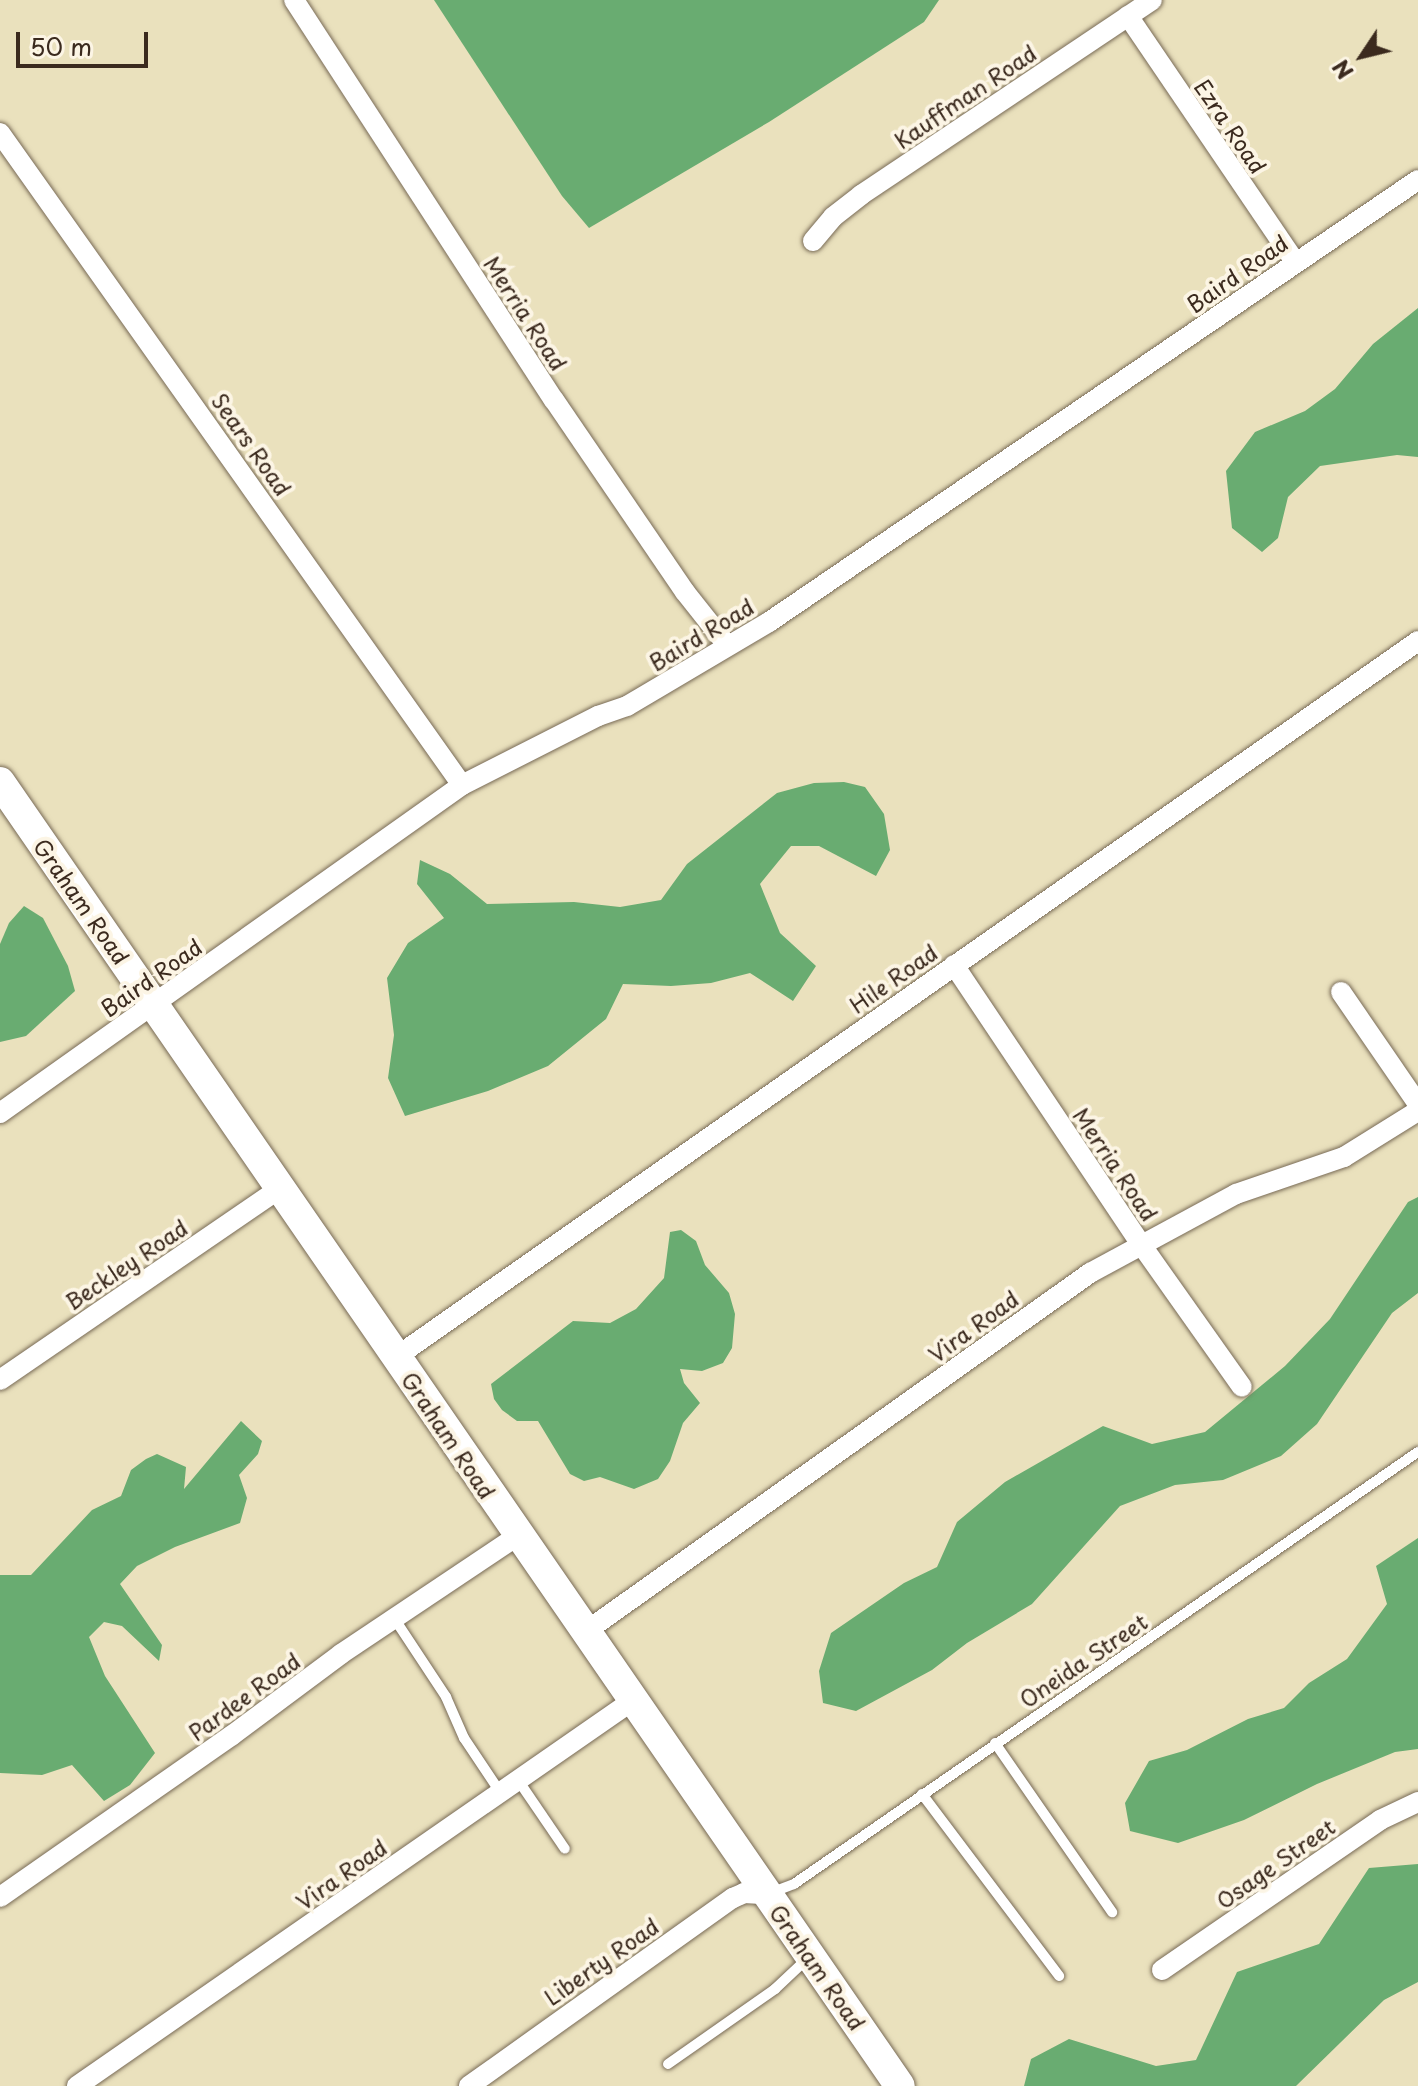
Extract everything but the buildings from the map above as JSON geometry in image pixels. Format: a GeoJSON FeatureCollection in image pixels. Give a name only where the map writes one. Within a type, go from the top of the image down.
{"type":"FeatureCollection","features":[{"type":"Feature","properties":{"kind":"main road","name":"Graham Road"},"geometry":{"type":"LineString","coordinates":[[0,782],[517,1536],[900,2086]]}},
{"type":"Feature","properties":{"kind":"street","name":"Merria Road"},"geometry":{"type":"LineString","coordinates":[[294,0],[554,400],[685,592],[727,645]]}},
{"type":"Feature","properties":{"kind":"street","name":"Kauffman Road"},"geometry":{"type":"LineString","coordinates":[[813,241],[833,217],[861,195],[1152,0]]}},
{"type":"Feature","properties":{"kind":"street","name":"Ezra Road"},"geometry":{"type":"LineString","coordinates":[[1128,16],[1295,262]]}},
{"type":"Feature","properties":{"kind":"street","name":"Sears Road"},"geometry":{"type":"LineString","coordinates":[[0,133],[462,785]]}},
{"type":"Feature","properties":{"kind":"street","name":"Baird Road"},"geometry":{"type":"LineString","coordinates":[[0,1113],[462,785],[598,716],[627,706],[769,622],[1418,180]]}},
{"type":"Feature","properties":{"kind":"street","name":"Hile Road"},"geometry":{"type":"LineString","coordinates":[[396,1357],[1418,641]]}},
{"type":"Feature","properties":{"kind":"street","name":"Merria Road"},"geometry":{"type":"LineString","coordinates":[[954,965],[1140,1243],[1242,1387]]}},
{"type":"Feature","properties":{"kind":"street"},"geometry":{"type":"LineString","coordinates":[[1341,992],[1418,1104]]}},
{"type":"Feature","properties":{"kind":"street","name":"Vira Road"},"geometry":{"type":"LineString","coordinates":[[585,1632],[1078,1281],[1140,1243],[1236,1194],[1344,1157],[1418,1111]]}},
{"type":"Feature","properties":{"kind":"street","name":"Beckley Road"},"geometry":{"type":"LineString","coordinates":[[0,1380],[280,1188]]}},
{"type":"Feature","properties":{"kind":"street","name":"Pardee Road"},"geometry":{"type":"LineString","coordinates":[[0,1897],[394,1618],[517,1536]]}},
{"type":"Feature","properties":{"kind":"street","name":"Vira Road"},"geometry":{"type":"LineString","coordinates":[[77,2086],[632,1701]]}},
{"type":"Feature","properties":{"kind":"street","name":"Osage Street"},"geometry":{"type":"LineString","coordinates":[[1162,1970],[1380,1820],[1418,1802]]}},
{"type":"Feature","properties":{"kind":"street","name":"Liberty Road"},"geometry":{"type":"LineString","coordinates":[[469,2086],[723,1905],[744,1893],[766,1894]]}},
{"type":"Feature","properties":{"kind":"lane","name":"Oneida Street"},"geometry":{"type":"LineString","coordinates":[[766,1894],[794,1884],[1418,1452]]}},
{"type":"Feature","properties":{"kind":"lane"},"geometry":{"type":"LineString","coordinates":[[394,1618],[446,1697],[464,1738],[500,1792]]}},
{"type":"Feature","properties":{"kind":"lane"},"geometry":{"type":"LineString","coordinates":[[995,1743],[1112,1912]]}},
{"type":"Feature","properties":{"kind":"lane"},"geometry":{"type":"LineString","coordinates":[[518,1780],[565,1849]]}},
{"type":"Feature","properties":{"kind":"lane"},"geometry":{"type":"LineString","coordinates":[[922,1794],[1059,1976]]}},
{"type":"Feature","properties":{"kind":"lane"},"geometry":{"type":"LineString","coordinates":[[668,2064],[775,1989],[810,1957]]}},
{"type":"Feature","properties":{"kind":"green space"},"geometry":{"type":"Polygon","coordinates":[[[434,0],[939,0],[924,22],[769,122],[589,228],[562,196],[434,0]]]}},
{"type":"Feature","properties":{"kind":"green space"},"geometry":{"type":"Polygon","coordinates":[[[1418,308],[1418,457],[1397,455],[1320,466],[1288,497],[1278,538],[1262,552],[1232,528],[1226,471],[1255,432],[1305,411],[1335,389],[1373,344],[1418,308]]]}},
{"type":"Feature","properties":{"kind":"green space"},"geometry":{"type":"Polygon","coordinates":[[[844,782],[865,787],[884,814],[890,850],[876,876],[819,846],[791,846],[760,884],[780,933],[816,966],[793,1001],[750,973],[711,983],[671,986],[623,984],[606,1019],[548,1066],[488,1091],[405,1116],[388,1078],[394,1035],[387,978],[408,943],[444,918],[417,884],[420,860],[450,874],[487,904],[574,902],[620,907],[661,900],[687,864],[777,793],[814,783],[844,782]]]}},
{"type":"Feature","properties":{"kind":"green space"},"geometry":{"type":"Polygon","coordinates":[[[24,906],[43,918],[68,966],[75,991],[26,1036],[0,1042],[0,944],[9,923],[24,906]]]}},
{"type":"Feature","properties":{"kind":"green space"},"geometry":{"type":"Polygon","coordinates":[[[1418,1197],[1418,1293],[1392,1313],[1317,1424],[1281,1456],[1223,1480],[1175,1485],[1120,1506],[1032,1604],[967,1643],[932,1670],[856,1711],[823,1703],[819,1671],[831,1633],[904,1583],[937,1567],[957,1522],[1005,1482],[1103,1426],[1152,1444],[1205,1432],[1285,1366],[1330,1319],[1408,1202],[1418,1197]]]}},
{"type":"Feature","properties":{"kind":"green space"},"geometry":{"type":"Polygon","coordinates":[[[681,1230],[696,1241],[705,1265],[729,1293],[735,1314],[732,1348],[723,1363],[702,1371],[680,1369],[684,1383],[700,1403],[683,1423],[670,1461],[658,1479],[634,1489],[600,1477],[584,1481],[570,1474],[538,1421],[517,1421],[502,1410],[494,1399],[491,1384],[573,1321],[610,1323],[636,1309],[664,1278],[670,1232],[681,1230]]]}},
{"type":"Feature","properties":{"kind":"green space"},"geometry":{"type":"Polygon","coordinates":[[[241,1421],[262,1441],[258,1454],[239,1475],[247,1498],[240,1523],[175,1547],[137,1566],[120,1584],[162,1645],[159,1661],[122,1626],[104,1622],[89,1637],[105,1676],[155,1753],[130,1785],[104,1801],[72,1765],[42,1775],[0,1773],[0,1575],[31,1575],[92,1510],[121,1496],[131,1470],[146,1459],[157,1454],[186,1467],[184,1489],[241,1421]]]}},
{"type":"Feature","properties":{"kind":"green space"},"geometry":{"type":"Polygon","coordinates":[[[1418,1538],[1418,1749],[1395,1752],[1317,1784],[1244,1820],[1178,1843],[1130,1831],[1125,1803],[1149,1761],[1187,1750],[1248,1719],[1284,1708],[1309,1683],[1347,1659],[1387,1604],[1376,1566],[1418,1538]]]}},
{"type":"Feature","properties":{"kind":"green space"},"geometry":{"type":"Polygon","coordinates":[[[1418,1864],[1418,1982],[1384,2000],[1296,2086],[1024,2086],[1031,2059],[1069,2039],[1156,2066],[1196,2060],[1237,1972],[1319,1944],[1369,1868],[1418,1864]]]}}]}
